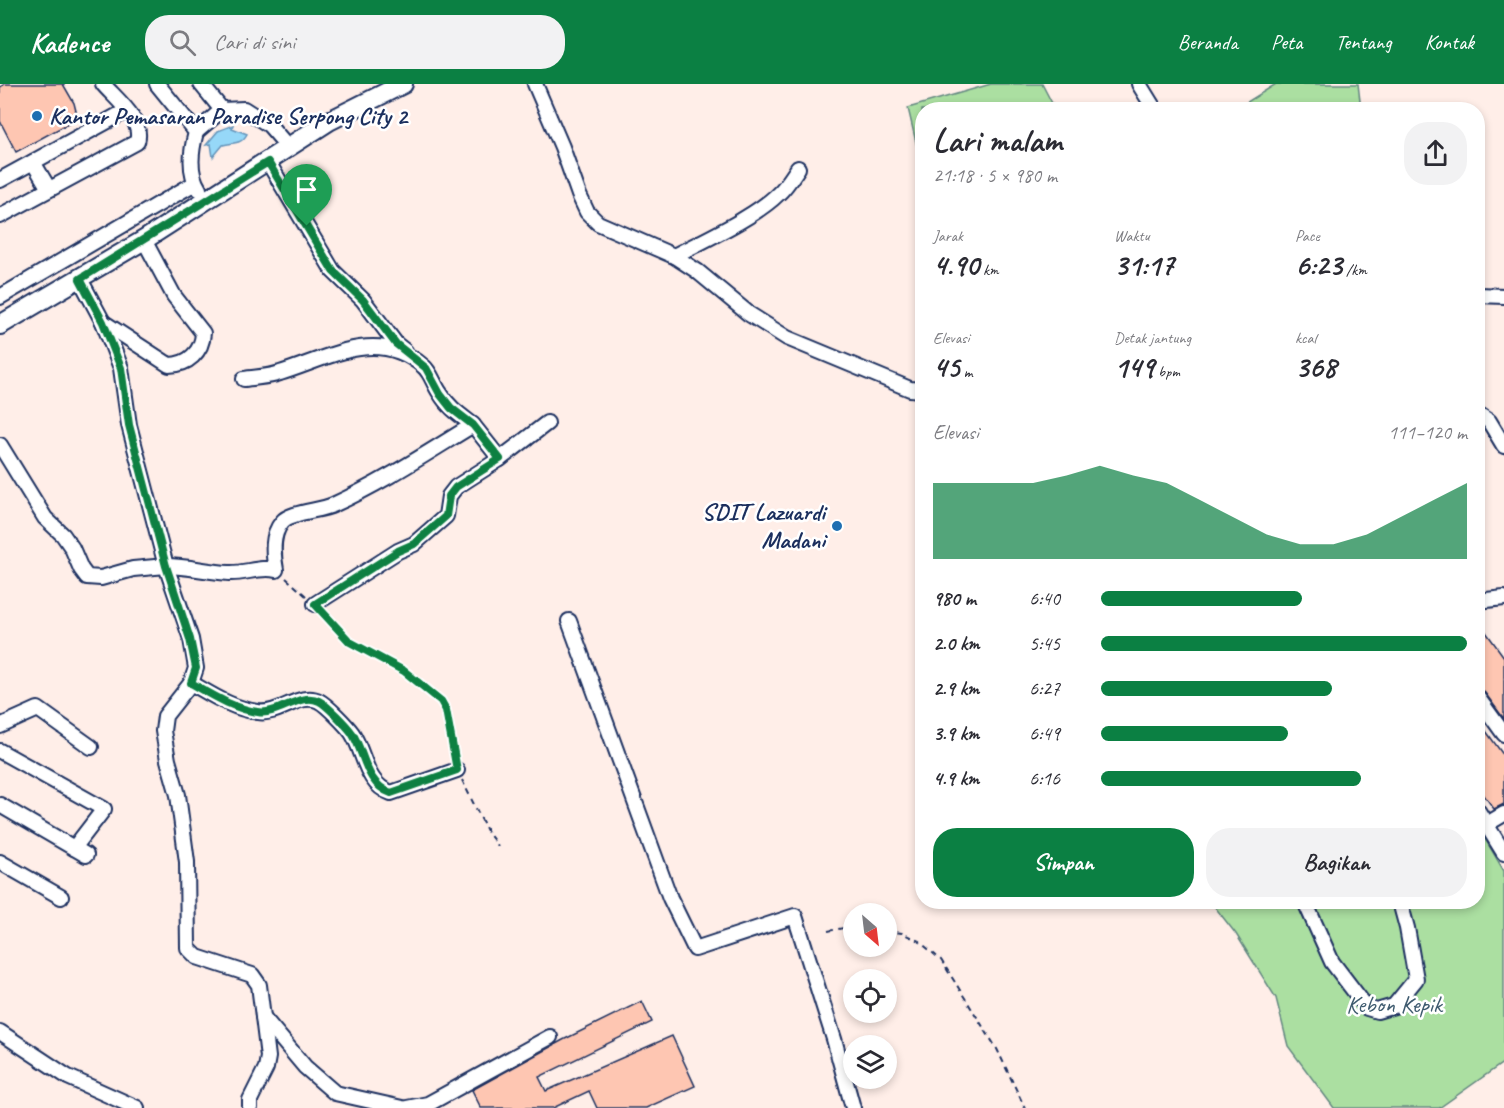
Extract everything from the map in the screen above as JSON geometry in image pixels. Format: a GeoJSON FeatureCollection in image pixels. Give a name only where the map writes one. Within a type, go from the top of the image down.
{"type":"FeatureCollection","features":[{"type":"Feature","properties":{"kind":"main road"},"geometry":{"type":"LineString","coordinates":[[0,325],[144,240],[339,116],[403,84]]}},
{"type":"Feature","properties":{"kind":"street"},"geometry":{"type":"LineString","coordinates":[[0,216],[137,142],[140,134],[136,123],[103,84]]}},
{"type":"Feature","properties":{"kind":"street"},"geometry":{"type":"LineString","coordinates":[[157,84],[196,132]]}},
{"type":"Feature","properties":{"kind":"street"},"geometry":{"type":"LineString","coordinates":[[201,84],[222,110]]}},
{"type":"Feature","properties":{"kind":"street"},"geometry":{"type":"LineString","coordinates":[[535,84],[587,212],[598,223],[674,256],[697,271],[749,314],[787,338],[915,389]]}},
{"type":"Feature","properties":{"kind":"street"},"geometry":{"type":"LineString","coordinates":[[1139,84],[1150,102]]}},
{"type":"Feature","properties":{"kind":"street"},"geometry":{"type":"LineString","coordinates":[[207,200],[195,183],[190,154],[196,132],[222,110],[244,109],[269,125],[289,148]]}},
{"type":"Feature","properties":{"kind":"street"},"geometry":{"type":"LineString","coordinates":[[0,180],[126,111]]}},
{"type":"Feature","properties":{"kind":"street"},"geometry":{"type":"LineString","coordinates":[[33,162],[49,189]]}},
{"type":"Feature","properties":{"kind":"street"},"geometry":{"type":"LineString","coordinates":[[268,162],[333,271],[363,300],[396,344],[426,368],[440,394],[451,408],[473,425],[500,459]]}},
{"type":"Feature","properties":{"kind":"street"},"geometry":{"type":"LineString","coordinates":[[674,256],[732,225],[770,201],[779,194],[798,168]]}},
{"type":"Feature","properties":{"kind":"street"},"geometry":{"type":"LineString","coordinates":[[0,297],[195,183]]}},
{"type":"Feature","properties":{"kind":"street"},"geometry":{"type":"LineString","coordinates":[[103,322],[169,366],[178,365],[195,356],[203,342],[203,333],[174,296],[144,240]]}},
{"type":"Feature","properties":{"kind":"street"},"geometry":{"type":"LineString","coordinates":[[80,279],[103,322],[121,368],[129,425],[166,566],[196,668],[191,683],[165,716],[163,731],[178,795],[187,862],[188,948],[197,957],[252,975],[259,985],[268,1056],[266,1068],[250,1100],[250,1108]]}},
{"type":"Feature","properties":{"kind":"street"},"geometry":{"type":"LineString","coordinates":[[1485,295],[1504,296]]}},
{"type":"Feature","properties":{"kind":"street"},"geometry":{"type":"LineString","coordinates":[[244,379],[277,375],[352,348],[373,346],[405,352]]}},
{"type":"Feature","properties":{"kind":"street"},"geometry":{"type":"LineString","coordinates":[[1485,418],[1489,421],[1504,446]]}},
{"type":"Feature","properties":{"kind":"street"},"geometry":{"type":"LineString","coordinates":[[315,604],[398,551],[414,544],[446,516],[449,496],[456,487],[500,459],[547,423]]}},
{"type":"Feature","properties":{"kind":"street"},"geometry":{"type":"LineString","coordinates":[[0,445],[45,518],[63,535],[72,548],[87,577],[100,578],[133,569],[166,566],[241,574],[269,568],[276,570],[273,556],[274,536],[286,517],[328,508],[360,493],[473,425]]}},
{"type":"Feature","properties":{"kind":"street"},"geometry":{"type":"LineString","coordinates":[[1485,600],[1504,597]]}},
{"type":"Feature","properties":{"kind":"street"},"geometry":{"type":"LineString","coordinates":[[569,621],[670,898],[695,949],[795,916],[853,1108]]}},
{"type":"Feature","properties":{"kind":"street"},"geometry":{"type":"LineString","coordinates":[[191,683],[225,702],[259,713],[272,712],[310,698],[320,701],[352,733],[371,778],[383,790],[391,793],[457,770]]}},
{"type":"Feature","properties":{"kind":"street"},"geometry":{"type":"LineString","coordinates":[[1485,708],[1504,734]]}},
{"type":"Feature","properties":{"kind":"street"},"geometry":{"type":"LineString","coordinates":[[0,726],[38,709],[91,747]]}},
{"type":"Feature","properties":{"kind":"street"},"geometry":{"type":"LineString","coordinates":[[0,751],[104,809],[80,851],[0,806]]}},
{"type":"Feature","properties":{"kind":"street"},"geometry":{"type":"LineString","coordinates":[[1487,824],[1504,814]]}},
{"type":"Feature","properties":{"kind":"street"},"geometry":{"type":"LineString","coordinates":[[1485,821],[1504,853]]}},
{"type":"Feature","properties":{"kind":"street"},"geometry":{"type":"LineString","coordinates":[[0,862],[61,897]]}},
{"type":"Feature","properties":{"kind":"street"},"geometry":{"type":"LineString","coordinates":[[1308,909],[1332,962],[1367,1008],[1377,1011],[1394,1006],[1416,979],[1402,909]]}},
{"type":"Feature","properties":{"kind":"street"},"geometry":{"type":"LineString","coordinates":[[262,1015],[304,1067],[335,1093],[402,1108]]}},
{"type":"Feature","properties":{"kind":"street"},"geometry":{"type":"LineString","coordinates":[[0,1032],[68,1077],[137,1108]]}},
{"type":"Feature","properties":{"kind":"street"},"geometry":{"type":"LineString","coordinates":[[407,1108],[428,1104],[550,1037]]}},
{"type":"Feature","properties":{"kind":"path"},"geometry":{"type":"LineString","coordinates":[[276,570],[315,604],[350,642],[404,671],[441,701],[446,710],[457,770],[488,833],[498,846]]}},
{"type":"Feature","properties":{"kind":"path"},"geometry":{"type":"LineString","coordinates":[[828,931],[843,928]]}},
{"type":"Feature","properties":{"kind":"path"},"geometry":{"type":"LineString","coordinates":[[897,932],[919,940],[941,960],[997,1049],[1025,1108]]}},
{"type":"Feature","properties":{"kind":"green space"},"geometry":{"type":"Polygon","coordinates":[[[991,84],[1042,84],[1051,102],[929,102],[991,84]]]}},
{"type":"Feature","properties":{"kind":"green space"},"geometry":{"type":"Polygon","coordinates":[[[1276,84],[1358,84],[1360,102],[1247,102],[1276,84]]]}},
{"type":"Feature","properties":{"kind":"green space"},"geometry":{"type":"Polygon","coordinates":[[[915,106],[915,138],[908,108],[915,106]]]}},
{"type":"Feature","properties":{"kind":"green space","name":"Kebon Kepik"},"geometry":{"type":"Polygon","coordinates":[[[1485,839],[1504,871],[1504,1062],[1439,1108],[1334,1108],[1288,1046],[1276,998],[1236,934],[1216,909],[1485,909],[1485,839]]]}},
{"type":"Feature","properties":{"kind":"water"},"geometry":{"type":"Polygon","coordinates":[[[233,125],[232,128],[247,134],[245,138],[240,142],[223,145],[213,157],[211,144],[206,145],[218,131],[233,125]]]}},
{"type":"Feature","properties":{"kind":"building","name":"Kantor Pemasaran Paradise Serpong City 2"},"geometry":{"type":"Polygon","coordinates":[[[5,84],[63,84],[74,103],[76,111],[73,121],[16,152],[0,121],[0,87],[5,84]]]}},
{"type":"Feature","properties":{"kind":"building"},"geometry":{"type":"Polygon","coordinates":[[[1485,631],[1504,657],[1504,719],[1485,693],[1485,631]]]}},
{"type":"Feature","properties":{"kind":"building"},"geometry":{"type":"Polygon","coordinates":[[[1485,730],[1504,756],[1504,804],[1494,809],[1485,797],[1485,730]]]}},
{"type":"Feature","properties":{"kind":"building"},"geometry":{"type":"Polygon","coordinates":[[[642,1001],[652,1022],[539,1077],[546,1091],[672,1036],[695,1086],[646,1108],[597,1108],[589,1091],[553,1108],[481,1108],[472,1090],[563,1040],[642,1001]]]}},
{"type":"Feature","properties":{"kind":"place","name":"Kantor Pemasaran Paradise Serpong City 2"},"geometry":{"type":"Point","coordinates":[37,116]}},
{"type":"Feature","properties":{"kind":"place","name":"SDIT Lazuardi Madani"},"geometry":{"type":"Point","coordinates":[837,526]}},
{"type":"Feature","properties":{"kind":"route"},"geometry":{"type":"LineString","coordinates":[[268,162],[307,226],[333,271],[363,300],[396,344],[426,368],[440,394],[451,408],[473,425],[500,459],[456,487],[449,496],[446,516],[414,544],[398,551],[315,604],[350,642],[404,671],[441,701],[446,710],[457,770],[391,793],[383,790],[371,778],[352,733],[320,701],[310,698],[272,712],[259,713],[225,702],[191,683],[196,668],[190,639],[166,566],[129,425],[121,368],[103,322],[80,279],[268,162]]}}]}
